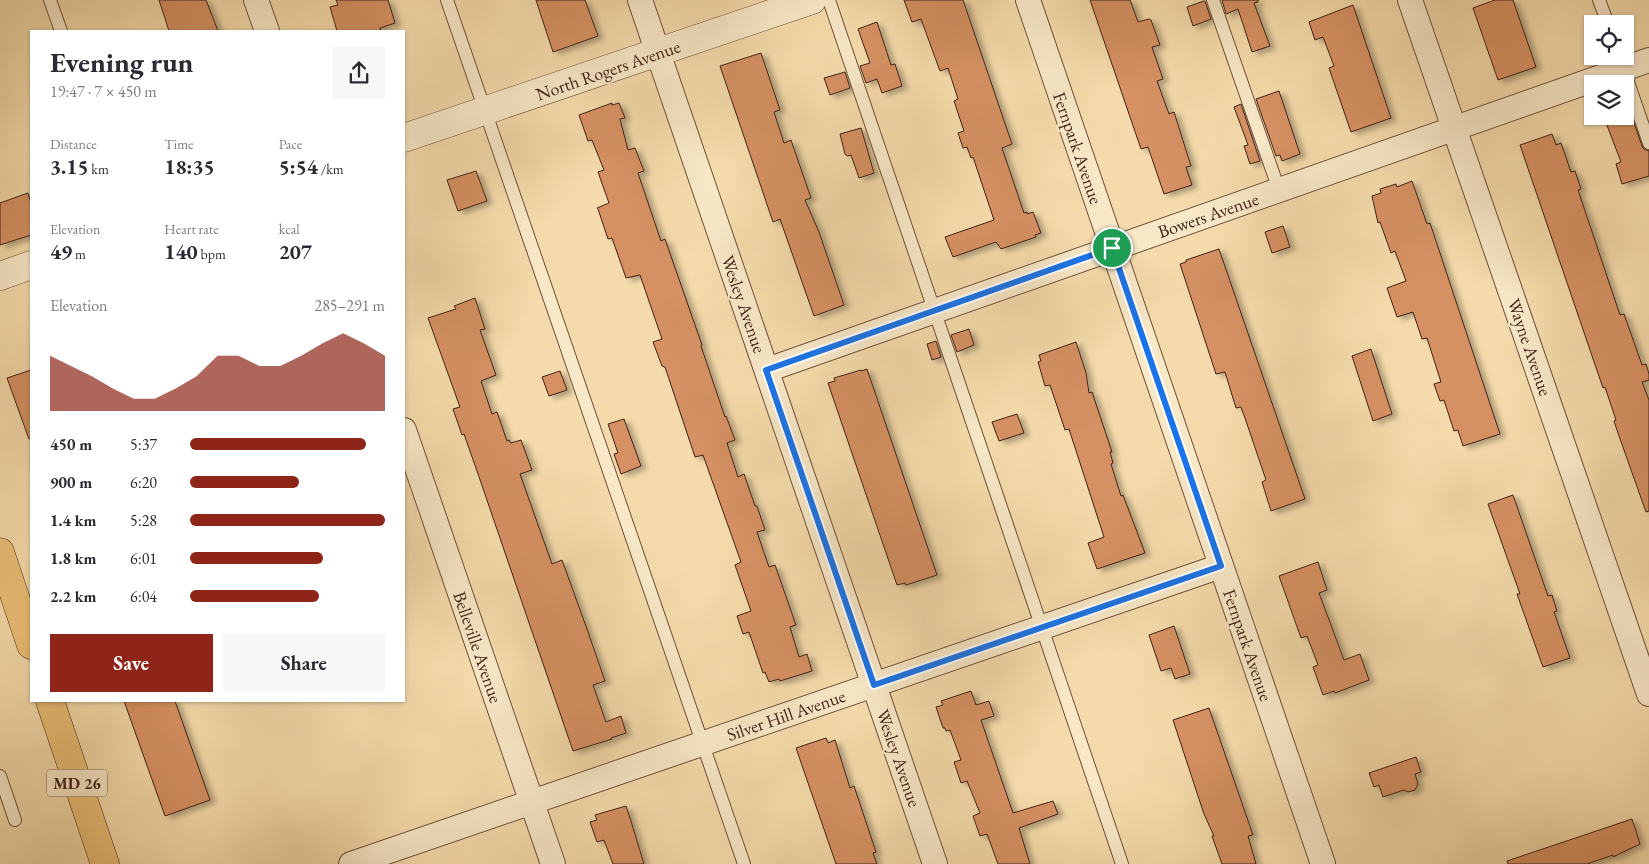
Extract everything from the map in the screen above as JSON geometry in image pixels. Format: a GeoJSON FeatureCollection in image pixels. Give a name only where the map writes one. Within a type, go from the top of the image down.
{"type":"FeatureCollection","features":[{"type":"Feature","properties":{"kind":"main road"},"geometry":{"type":"LineString","coordinates":[[0,552],[30,642]]}},
{"type":"Feature","properties":{"kind":"main road","name":"MD 26"},"geometry":{"type":"LineString","coordinates":[[50,702],[104,864]]}},
{"type":"Feature","properties":{"kind":"street"},"geometry":{"type":"LineString","coordinates":[[256,0],[267,30]]}},
{"type":"Feature","properties":{"kind":"street","name":"Wesley Avenue"},"geometry":{"type":"LineString","coordinates":[[640,0],[935,864]]}},
{"type":"Feature","properties":{"kind":"street","name":"North Rogers Avenue"},"geometry":{"type":"LineString","coordinates":[[405,138],[812,0]]}},
{"type":"Feature","properties":{"kind":"street","name":"Fernpark Avenue"},"geometry":{"type":"LineString","coordinates":[[1028,0],[1323,864]]}},
{"type":"Feature","properties":{"kind":"street","name":"Wayne Avenue"},"geometry":{"type":"LineString","coordinates":[[1410,0],[1649,694]]}},
{"type":"Feature","properties":{"kind":"street","name":"Bowers Avenue"},"geometry":{"type":"LineString","coordinates":[[1634,62],[1649,60]]}},
{"type":"Feature","properties":{"kind":"street","name":"Bowers Avenue"},"geometry":{"type":"LineString","coordinates":[[766,370],[1454,128],[1616,65]]}},
{"type":"Feature","properties":{"kind":"street"},"geometry":{"type":"LineString","coordinates":[[0,276],[30,265]]}},
{"type":"Feature","properties":{"kind":"street","name":"Belleville Avenue"},"geometry":{"type":"LineString","coordinates":[[405,433],[553,864]]}},
{"type":"Feature","properties":{"kind":"street","name":"Silver Hill Avenue"},"geometry":{"type":"LineString","coordinates":[[351,864],[1221,566]]}},
{"type":"Feature","properties":{"kind":"lane"},"geometry":{"type":"LineString","coordinates":[[50,0],[61,30]]}},
{"type":"Feature","properties":{"kind":"lane"},"geometry":{"type":"LineString","coordinates":[[447,0],[744,864]]}},
{"type":"Feature","properties":{"kind":"lane"},"geometry":{"type":"LineString","coordinates":[[829,0],[1122,864]]}},
{"type":"Feature","properties":{"kind":"lane"},"geometry":{"type":"LineString","coordinates":[[1213,0],[1279,190]]}},
{"type":"Feature","properties":{"kind":"lane"},"geometry":{"type":"LineString","coordinates":[[1599,0],[1605,15]]}},
{"type":"Feature","properties":{"kind":"lane"},"geometry":{"type":"LineString","coordinates":[[1622,65],[1649,143]]}},
{"type":"Feature","properties":{"kind":"lane"},"geometry":{"type":"LineString","coordinates":[[0,776],[16,820]]}},
{"type":"Feature","properties":{"kind":"building"},"geometry":{"type":"Polygon","coordinates":[[[159,0],[206,0],[218,30],[169,30],[159,0]]]}},
{"type":"Feature","properties":{"kind":"building"},"geometry":{"type":"Polygon","coordinates":[[[336,0],[388,0],[395,23],[380,28],[381,30],[337,30],[330,7],[338,5],[336,0]]]}},
{"type":"Feature","properties":{"kind":"building"},"geometry":{"type":"Polygon","coordinates":[[[536,0],[585,0],[598,36],[553,52],[536,0]]]}},
{"type":"Feature","properties":{"kind":"building"},"geometry":{"type":"Polygon","coordinates":[[[904,0],[963,0],[1012,144],[1002,148],[1024,213],[1033,212],[1041,233],[1035,235],[1036,237],[1001,249],[996,242],[953,257],[945,237],[994,220],[973,157],[971,158],[967,147],[963,148],[958,133],[964,131],[954,101],[958,99],[948,68],[940,71],[921,19],[912,22],[904,0]]]}},
{"type":"Feature","properties":{"kind":"building"},"geometry":{"type":"Polygon","coordinates":[[[1090,0],[1130,0],[1138,22],[1151,20],[1160,45],[1152,47],[1163,79],[1157,81],[1169,114],[1174,112],[1191,166],[1186,167],[1192,185],[1164,194],[1148,147],[1141,149],[1090,0]]]}},
{"type":"Feature","properties":{"kind":"building"},"geometry":{"type":"Polygon","coordinates":[[[1222,0],[1258,0],[1258,2],[1254,3],[1270,46],[1252,52],[1238,9],[1226,14],[1222,0]]]}},
{"type":"Feature","properties":{"kind":"building"},"geometry":{"type":"Polygon","coordinates":[[[1495,0],[1513,0],[1536,67],[1498,80],[1473,8],[1495,0]]]}},
{"type":"Feature","properties":{"kind":"building"},"geometry":{"type":"Polygon","coordinates":[[[1205,1],[1211,19],[1193,26],[1187,7],[1205,1]]]}},
{"type":"Feature","properties":{"kind":"building"},"geometry":{"type":"Polygon","coordinates":[[[1353,5],[1391,118],[1351,132],[1329,68],[1334,66],[1323,37],[1315,40],[1309,22],[1353,5]]]}},
{"type":"Feature","properties":{"kind":"building"},"geometry":{"type":"Polygon","coordinates":[[[877,22],[891,65],[895,64],[902,86],[882,93],[877,79],[866,83],[860,66],[870,63],[858,29],[877,22]]]}},
{"type":"Feature","properties":{"kind":"building"},"geometry":{"type":"Polygon","coordinates":[[[761,53],[780,110],[774,112],[784,143],[791,140],[811,198],[805,200],[819,232],[844,305],[814,316],[780,219],[773,222],[720,66],[761,53]]]}},
{"type":"Feature","properties":{"kind":"building"},"geometry":{"type":"Polygon","coordinates":[[[845,72],[850,88],[830,95],[824,78],[845,72]]]}},
{"type":"Feature","properties":{"kind":"building"},"geometry":{"type":"Polygon","coordinates":[[[1279,91],[1300,154],[1282,161],[1280,155],[1276,156],[1256,99],[1279,91]]]}},
{"type":"Feature","properties":{"kind":"building"},"geometry":{"type":"Polygon","coordinates":[[[612,103],[612,105],[619,103],[625,118],[620,119],[628,150],[635,148],[644,171],[638,173],[661,241],[665,239],[725,417],[735,440],[727,443],[738,477],[744,474],[755,506],[757,506],[765,530],[757,532],[769,567],[775,565],[796,625],[790,627],[799,657],[807,654],[812,671],[780,681],[779,679],[769,682],[765,672],[763,673],[749,632],[743,634],[737,616],[751,611],[735,565],[741,562],[703,455],[695,457],[665,367],[662,366],[653,342],[662,339],[640,275],[626,278],[612,238],[608,239],[597,208],[609,203],[598,172],[604,170],[592,140],[588,141],[579,115],[612,103]]]}},
{"type":"Feature","properties":{"kind":"building"},"geometry":{"type":"Polygon","coordinates":[[[1241,104],[1260,161],[1250,164],[1244,146],[1248,145],[1234,107],[1241,104]]]}},
{"type":"Feature","properties":{"kind":"building"},"geometry":{"type":"Polygon","coordinates":[[[1634,123],[1642,146],[1649,151],[1649,176],[1622,184],[1616,164],[1621,162],[1607,125],[1634,125],[1634,123]]]}},
{"type":"Feature","properties":{"kind":"building"},"geometry":{"type":"Polygon","coordinates":[[[861,128],[874,173],[859,178],[851,155],[847,156],[845,154],[840,134],[861,128]]]}},
{"type":"Feature","properties":{"kind":"building"},"geometry":{"type":"Polygon","coordinates":[[[1552,134],[1556,145],[1561,143],[1571,172],[1575,171],[1581,189],[1578,190],[1620,315],[1624,314],[1642,365],[1646,364],[1649,374],[1649,380],[1642,382],[1649,400],[1649,511],[1646,512],[1614,421],[1616,420],[1605,387],[1603,388],[1520,145],[1552,134]]]}},
{"type":"Feature","properties":{"kind":"building"},"geometry":{"type":"Polygon","coordinates":[[[476,171],[487,201],[458,211],[447,180],[476,171]]]}},
{"type":"Feature","properties":{"kind":"building"},"geometry":{"type":"Polygon","coordinates":[[[1412,181],[1427,224],[1430,223],[1500,434],[1463,446],[1458,430],[1454,431],[1444,400],[1440,401],[1434,384],[1441,382],[1427,338],[1422,339],[1413,312],[1397,317],[1387,288],[1406,281],[1395,251],[1391,253],[1380,222],[1378,223],[1372,196],[1381,193],[1380,189],[1396,184],[1397,187],[1412,181]]]}},
{"type":"Feature","properties":{"kind":"building"},"geometry":{"type":"Polygon","coordinates":[[[28,193],[30,200],[30,235],[0,245],[0,203],[28,193]]]}},
{"type":"Feature","properties":{"kind":"building"},"geometry":{"type":"Polygon","coordinates":[[[1283,226],[1290,247],[1272,253],[1265,232],[1283,226]]]}},
{"type":"Feature","properties":{"kind":"building"},"geometry":{"type":"Polygon","coordinates":[[[1219,249],[1305,499],[1271,511],[1262,482],[1266,480],[1241,407],[1236,408],[1225,372],[1216,374],[1180,264],[1186,262],[1186,260],[1219,249]]]}},
{"type":"Feature","properties":{"kind":"building"},"geometry":{"type":"Polygon","coordinates":[[[475,298],[485,329],[480,330],[496,375],[481,381],[492,414],[497,412],[507,441],[509,440],[511,443],[521,440],[532,470],[520,474],[552,564],[562,560],[605,681],[593,685],[606,722],[621,716],[626,733],[573,751],[477,471],[453,409],[460,407],[428,318],[456,309],[454,306],[475,298]]]}},
{"type":"Feature","properties":{"kind":"building"},"geometry":{"type":"Polygon","coordinates":[[[969,329],[974,345],[957,352],[951,335],[969,329]]]}},
{"type":"Feature","properties":{"kind":"building"},"geometry":{"type":"Polygon","coordinates":[[[936,341],[941,357],[932,360],[927,344],[936,341]]]}},
{"type":"Feature","properties":{"kind":"building"},"geometry":{"type":"Polygon","coordinates":[[[1076,342],[1086,373],[1089,393],[1092,392],[1112,452],[1110,452],[1113,463],[1111,464],[1121,496],[1123,495],[1145,553],[1097,569],[1088,543],[1104,537],[1069,429],[1065,430],[1050,385],[1045,386],[1038,362],[1041,361],[1039,355],[1076,342]]]}},
{"type":"Feature","properties":{"kind":"building"},"geometry":{"type":"Polygon","coordinates":[[[1371,349],[1392,414],[1373,421],[1352,356],[1371,349]]]}},
{"type":"Feature","properties":{"kind":"building"},"geometry":{"type":"Polygon","coordinates":[[[867,369],[937,575],[906,585],[905,583],[897,585],[828,383],[835,381],[834,378],[867,369]]]}},
{"type":"Feature","properties":{"kind":"building"},"geometry":{"type":"Polygon","coordinates":[[[30,370],[29,439],[7,378],[30,370]]]}},
{"type":"Feature","properties":{"kind":"building"},"geometry":{"type":"Polygon","coordinates":[[[560,371],[567,390],[549,396],[542,377],[560,371]]]}},
{"type":"Feature","properties":{"kind":"building"},"geometry":{"type":"Polygon","coordinates":[[[1017,414],[1024,433],[999,441],[992,422],[1017,414]]]}},
{"type":"Feature","properties":{"kind":"building"},"geometry":{"type":"Polygon","coordinates":[[[624,419],[641,466],[621,474],[614,454],[618,453],[608,424],[624,419]]]}},
{"type":"Feature","properties":{"kind":"building"},"geometry":{"type":"Polygon","coordinates":[[[1513,495],[1548,596],[1552,595],[1557,611],[1554,612],[1570,658],[1543,667],[1517,594],[1520,594],[1488,504],[1513,495]]]}},
{"type":"Feature","properties":{"kind":"building"},"geometry":{"type":"Polygon","coordinates":[[[1318,562],[1327,590],[1319,593],[1344,660],[1360,654],[1369,680],[1335,693],[1334,691],[1323,695],[1313,667],[1318,665],[1307,636],[1301,638],[1279,576],[1318,562]]]}},
{"type":"Feature","properties":{"kind":"building"},"geometry":{"type":"Polygon","coordinates":[[[1174,626],[1190,674],[1175,679],[1171,668],[1161,671],[1149,635],[1174,626]]]}},
{"type":"Feature","properties":{"kind":"building"},"geometry":{"type":"Polygon","coordinates":[[[971,691],[976,705],[989,701],[994,716],[981,720],[1013,813],[1053,801],[1058,814],[1019,828],[1030,864],[998,864],[987,834],[980,836],[973,816],[980,813],[967,781],[961,783],[954,762],[961,760],[950,730],[946,731],[943,728],[936,707],[943,705],[941,701],[971,691]]]}},
{"type":"Feature","properties":{"kind":"building"},"geometry":{"type":"Polygon","coordinates":[[[124,702],[175,702],[210,800],[165,816],[124,702]]]}},
{"type":"Feature","properties":{"kind":"building"},"geometry":{"type":"Polygon","coordinates":[[[1209,708],[1253,835],[1248,836],[1256,864],[1222,864],[1173,720],[1209,708]]]}},
{"type":"Feature","properties":{"kind":"building"},"geometry":{"type":"Polygon","coordinates":[[[826,738],[828,743],[835,740],[850,788],[854,786],[876,852],[873,853],[877,864],[836,864],[796,748],[826,738]]]}},
{"type":"Feature","properties":{"kind":"building"},"geometry":{"type":"Polygon","coordinates":[[[1416,757],[1421,772],[1415,774],[1418,784],[1415,790],[1408,792],[1404,790],[1383,797],[1379,785],[1374,787],[1369,773],[1416,757]]]}},
{"type":"Feature","properties":{"kind":"building"},"geometry":{"type":"Polygon","coordinates":[[[626,806],[644,864],[613,864],[604,840],[597,842],[590,822],[597,820],[595,815],[626,806]]]}},
{"type":"Feature","properties":{"kind":"building"},"geometry":{"type":"Polygon","coordinates":[[[1632,819],[1640,844],[1613,857],[1613,855],[1587,864],[1508,864],[1507,861],[1632,819]]]}},
{"type":"Feature","properties":{"kind":"route"},"geometry":{"type":"LineString","coordinates":[[1112,248],[1221,566],[874,685],[766,370],[1112,248]]}}]}
